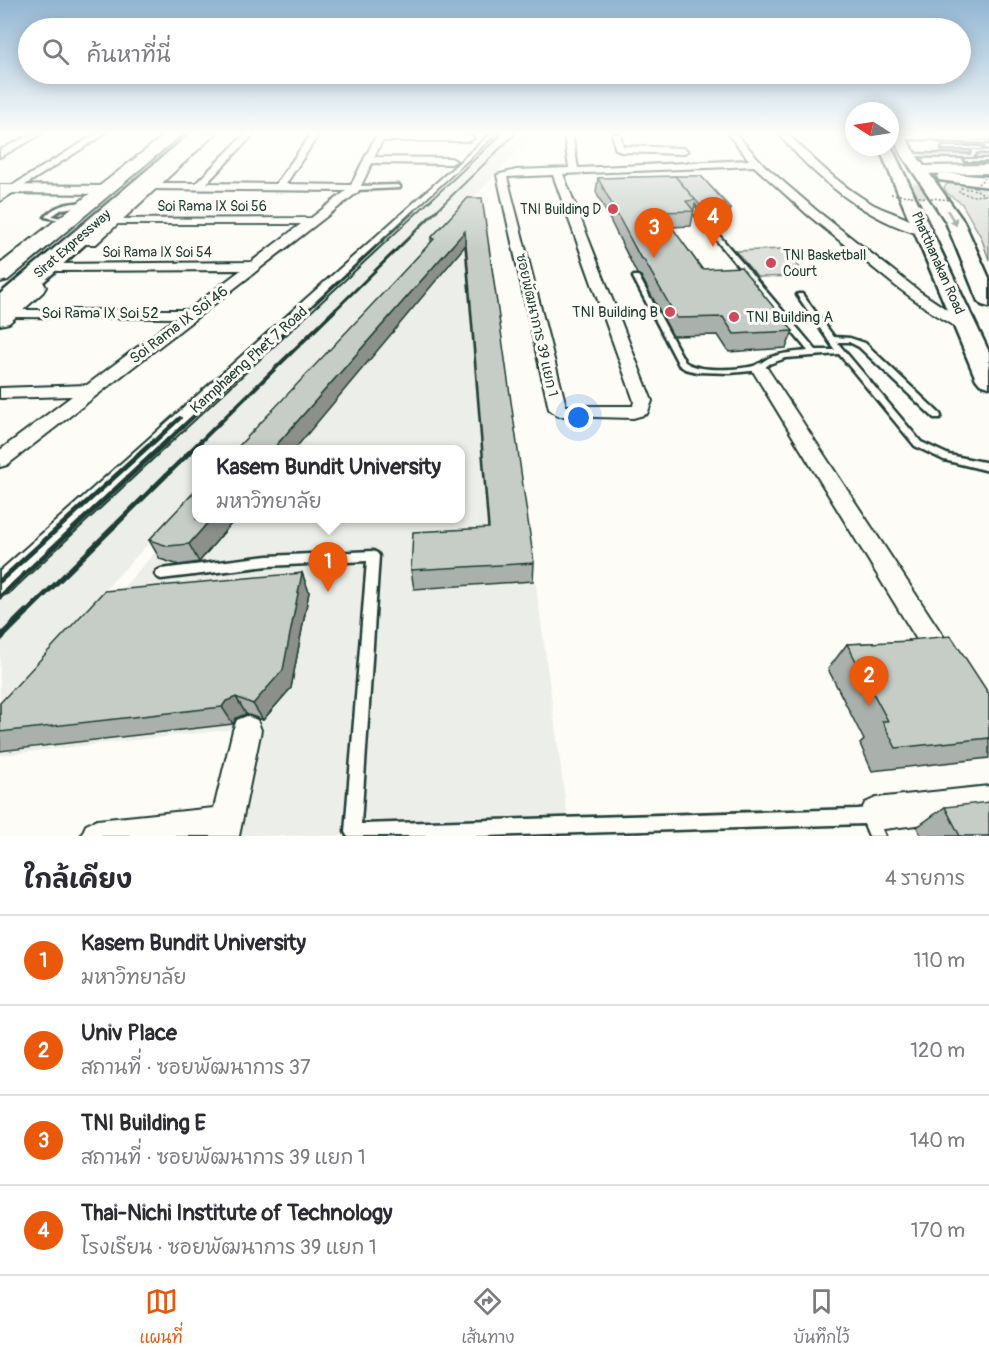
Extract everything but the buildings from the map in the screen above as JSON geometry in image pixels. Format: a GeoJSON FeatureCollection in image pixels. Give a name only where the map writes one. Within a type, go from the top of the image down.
{"type":"FeatureCollection","features":[{"type":"Feature","properties":{"kind":"highway","name":"Sirat Expressway"},"geometry":{"type":"LineString","coordinates":[[0,287],[137,173]]}},
{"type":"Feature","properties":{"kind":"highway","name":"Sirat Expressway"},"geometry":{"type":"LineString","coordinates":[[2,313],[155,173]]}},
{"type":"Feature","properties":{"kind":"main road"},"geometry":{"type":"LineString","coordinates":[[0,275],[127,173]]}},
{"type":"Feature","properties":{"kind":"main road"},"geometry":{"type":"LineString","coordinates":[[2,313],[164,173]]}},
{"type":"Feature","properties":{"kind":"main road","name":"Phatthanakan Road"},"geometry":{"type":"LineString","coordinates":[[904,173],[923,231],[989,380]]}},
{"type":"Feature","properties":{"kind":"main road","name":"Phatthanakan Road"},"geometry":{"type":"LineString","coordinates":[[923,173],[955,222],[989,301]]}},
{"type":"Feature","properties":{"kind":"main road"},"geometry":{"type":"LineString","coordinates":[[944,177],[985,178]]}},
{"type":"Feature","properties":{"kind":"main road"},"geometry":{"type":"LineString","coordinates":[[922,199],[989,334]]}},
{"type":"Feature","properties":{"kind":"street"},"geometry":{"type":"LineString","coordinates":[[0,198],[7,189],[34,173]]}},
{"type":"Feature","properties":{"kind":"street"},"geometry":{"type":"LineString","coordinates":[[199,186],[212,173]]}},
{"type":"Feature","properties":{"kind":"street"},"geometry":{"type":"LineString","coordinates":[[280,186],[289,173]]}},
{"type":"Feature","properties":{"kind":"street"},"geometry":{"type":"LineString","coordinates":[[150,186],[356,188],[363,173]]}},
{"type":"Feature","properties":{"kind":"street","name":"Kamphaeng Phet 7 Road"},"geometry":{"type":"LineString","coordinates":[[0,586],[453,173]]}},
{"type":"Feature","properties":{"kind":"street","name":"ซอยพัฒนาการ 39 แยก 1"},"geometry":{"type":"LineString","coordinates":[[516,173],[502,176],[558,409],[564,412],[641,410],[643,401],[557,173]]}},
{"type":"Feature","properties":{"kind":"street"},"geometry":{"type":"LineString","coordinates":[[766,173],[812,213],[938,312],[966,327]]}},
{"type":"Feature","properties":{"kind":"street"},"geometry":{"type":"LineString","coordinates":[[821,173],[904,225],[923,231]]}},
{"type":"Feature","properties":{"kind":"street"},"geometry":{"type":"LineString","coordinates":[[966,173],[985,178]]}},
{"type":"Feature","properties":{"kind":"street","name":"Soi Rama IX Soi 46"},"geometry":{"type":"LineString","coordinates":[[0,460],[257,266],[356,188]]}},
{"type":"Feature","properties":{"kind":"street"},"geometry":{"type":"LineString","coordinates":[[7,189],[106,190]]}},
{"type":"Feature","properties":{"kind":"street","name":"Soi Rama IX Soi 56"},"geometry":{"type":"LineString","coordinates":[[110,221],[314,221]]}},
{"type":"Feature","properties":{"kind":"street","name":"Soi Rama IX Soi 54"},"geometry":{"type":"LineString","coordinates":[[58,267],[257,266]]}},
{"type":"Feature","properties":{"kind":"street","name":"Soi Rama IX Soi 52"},"geometry":{"type":"LineString","coordinates":[[2,313],[194,314]]}},
{"type":"Feature","properties":{"kind":"street"},"geometry":{"type":"LineString","coordinates":[[759,368],[951,672]]}},
{"type":"Feature","properties":{"kind":"street"},"geometry":{"type":"LineString","coordinates":[[0,393],[93,390]]}},
{"type":"Feature","properties":{"kind":"street"},"geometry":{"type":"LineString","coordinates":[[97,836],[225,829],[247,730]]}},
{"type":"Feature","properties":{"kind":"street"},"geometry":{"type":"LineString","coordinates":[[874,822],[989,801]]}},
{"type":"Feature","properties":{"kind":"lane"},"geometry":{"type":"LineString","coordinates":[[356,188],[398,187]]}},
{"type":"Feature","properties":{"kind":"lane"},"geometry":{"type":"LineString","coordinates":[[679,192],[814,353]]}},
{"type":"Feature","properties":{"kind":"lane"},"geometry":{"type":"LineString","coordinates":[[636,277],[686,367],[700,371],[759,368],[764,362],[778,357],[841,352]]}},
{"type":"Feature","properties":{"kind":"lane"},"geometry":{"type":"LineString","coordinates":[[800,295],[841,352],[918,444],[947,458],[989,467]]}},
{"type":"Feature","properties":{"kind":"lane"},"geometry":{"type":"LineString","coordinates":[[832,339],[850,340],[862,345],[937,416]]}},
{"type":"Feature","properties":{"kind":"lane"},"geometry":{"type":"LineString","coordinates":[[161,574],[268,561],[373,556],[353,832],[874,822]]}},
{"type":"Feature","properties":{"kind":"path"},"geometry":{"type":"LineString","coordinates":[[891,194],[951,200]]}},
{"type":"Feature","properties":{"kind":"shaded area"},"geometry":{"type":"Polygon","coordinates":[[[445,173],[497,173],[241,445],[192,445],[192,497],[0,701],[0,575],[445,173]]]}},
{"type":"Feature","properties":{"kind":"shaded area"},"geometry":{"type":"Polygon","coordinates":[[[958,183],[989,188],[989,260],[981,237],[962,204],[944,188],[947,184],[958,183]]]}},
{"type":"Feature","properties":{"kind":"shaded area"},"geometry":{"type":"Polygon","coordinates":[[[468,211],[485,211],[570,835],[239,836],[263,726],[0,755],[0,722],[192,512],[192,523],[465,523],[465,445],[254,445],[468,211]]]}},
{"type":"Feature","properties":{"kind":"shaded area","name":"TNI Basketball Court"},"geometry":{"type":"Polygon","coordinates":[[[782,249],[808,276],[757,277],[736,251],[782,249]]]}},
{"type":"Feature","properties":{"kind":"tunnel"},"geometry":{"type":"LineString","coordinates":[[922,199],[919,189],[922,182],[944,177]]}},
{"type":"Feature","properties":{"kind":"railway"},"geometry":{"type":"LineString","coordinates":[[414,211],[455,173]]}},
{"type":"Feature","properties":{"kind":"railway"},"geometry":{"type":"LineString","coordinates":[[436,211],[475,173]]}},
{"type":"Feature","properties":{"kind":"railway"},"geometry":{"type":"LineString","coordinates":[[306,312],[415,210]]}},
{"type":"Feature","properties":{"kind":"railway"},"geometry":{"type":"LineString","coordinates":[[333,312],[437,210]]}},
{"type":"Feature","properties":{"kind":"railway"},"geometry":{"type":"LineString","coordinates":[[165,443],[308,310]]}},
{"type":"Feature","properties":{"kind":"railway"},"geometry":{"type":"LineString","coordinates":[[199,443],[335,310]]}},
{"type":"Feature","properties":{"kind":"railway"},"geometry":{"type":"LineString","coordinates":[[153,443],[180,418]]}},
{"type":"Feature","properties":{"kind":"railway"},"geometry":{"type":"LineString","coordinates":[[0,581],[154,441]]}},
{"type":"Feature","properties":{"kind":"railway"},"geometry":{"type":"LineString","coordinates":[[0,597],[167,441]]}},
{"type":"Feature","properties":{"kind":"railway"},"geometry":{"type":"LineString","coordinates":[[197,445],[201,441]]}},
{"type":"Feature","properties":{"kind":"railway"},"geometry":{"type":"LineString","coordinates":[[25,614],[192,450]]}},
{"type":"Feature","properties":{"kind":"railway"},"geometry":{"type":"LineString","coordinates":[[0,638],[26,612]]}},
{"type":"Feature","properties":{"kind":"place","name":"TNI Building D"},"geometry":{"type":"Point","coordinates":[613,209]}},
{"type":"Feature","properties":{"kind":"place","name":"Thai-Nichi Institute of Technology"},"geometry":{"type":"Point","coordinates":[713,247]}},
{"type":"Feature","properties":{"kind":"place","name":"TNI Building E"},"geometry":{"type":"Point","coordinates":[654,258]}},
{"type":"Feature","properties":{"kind":"place","name":"TNI Basketball Court"},"geometry":{"type":"Point","coordinates":[771,263]}},
{"type":"Feature","properties":{"kind":"place","name":"TNI Building B"},"geometry":{"type":"Point","coordinates":[670,312]}},
{"type":"Feature","properties":{"kind":"place","name":"TNI Building A"},"geometry":{"type":"Point","coordinates":[734,317]}},
{"type":"Feature","properties":{"kind":"place","name":"Kasem Bundit University"},"geometry":{"type":"Point","coordinates":[328,592]}},
{"type":"Feature","properties":{"kind":"place","name":"Univ Place"},"geometry":{"type":"Point","coordinates":[869,706]}}]}
